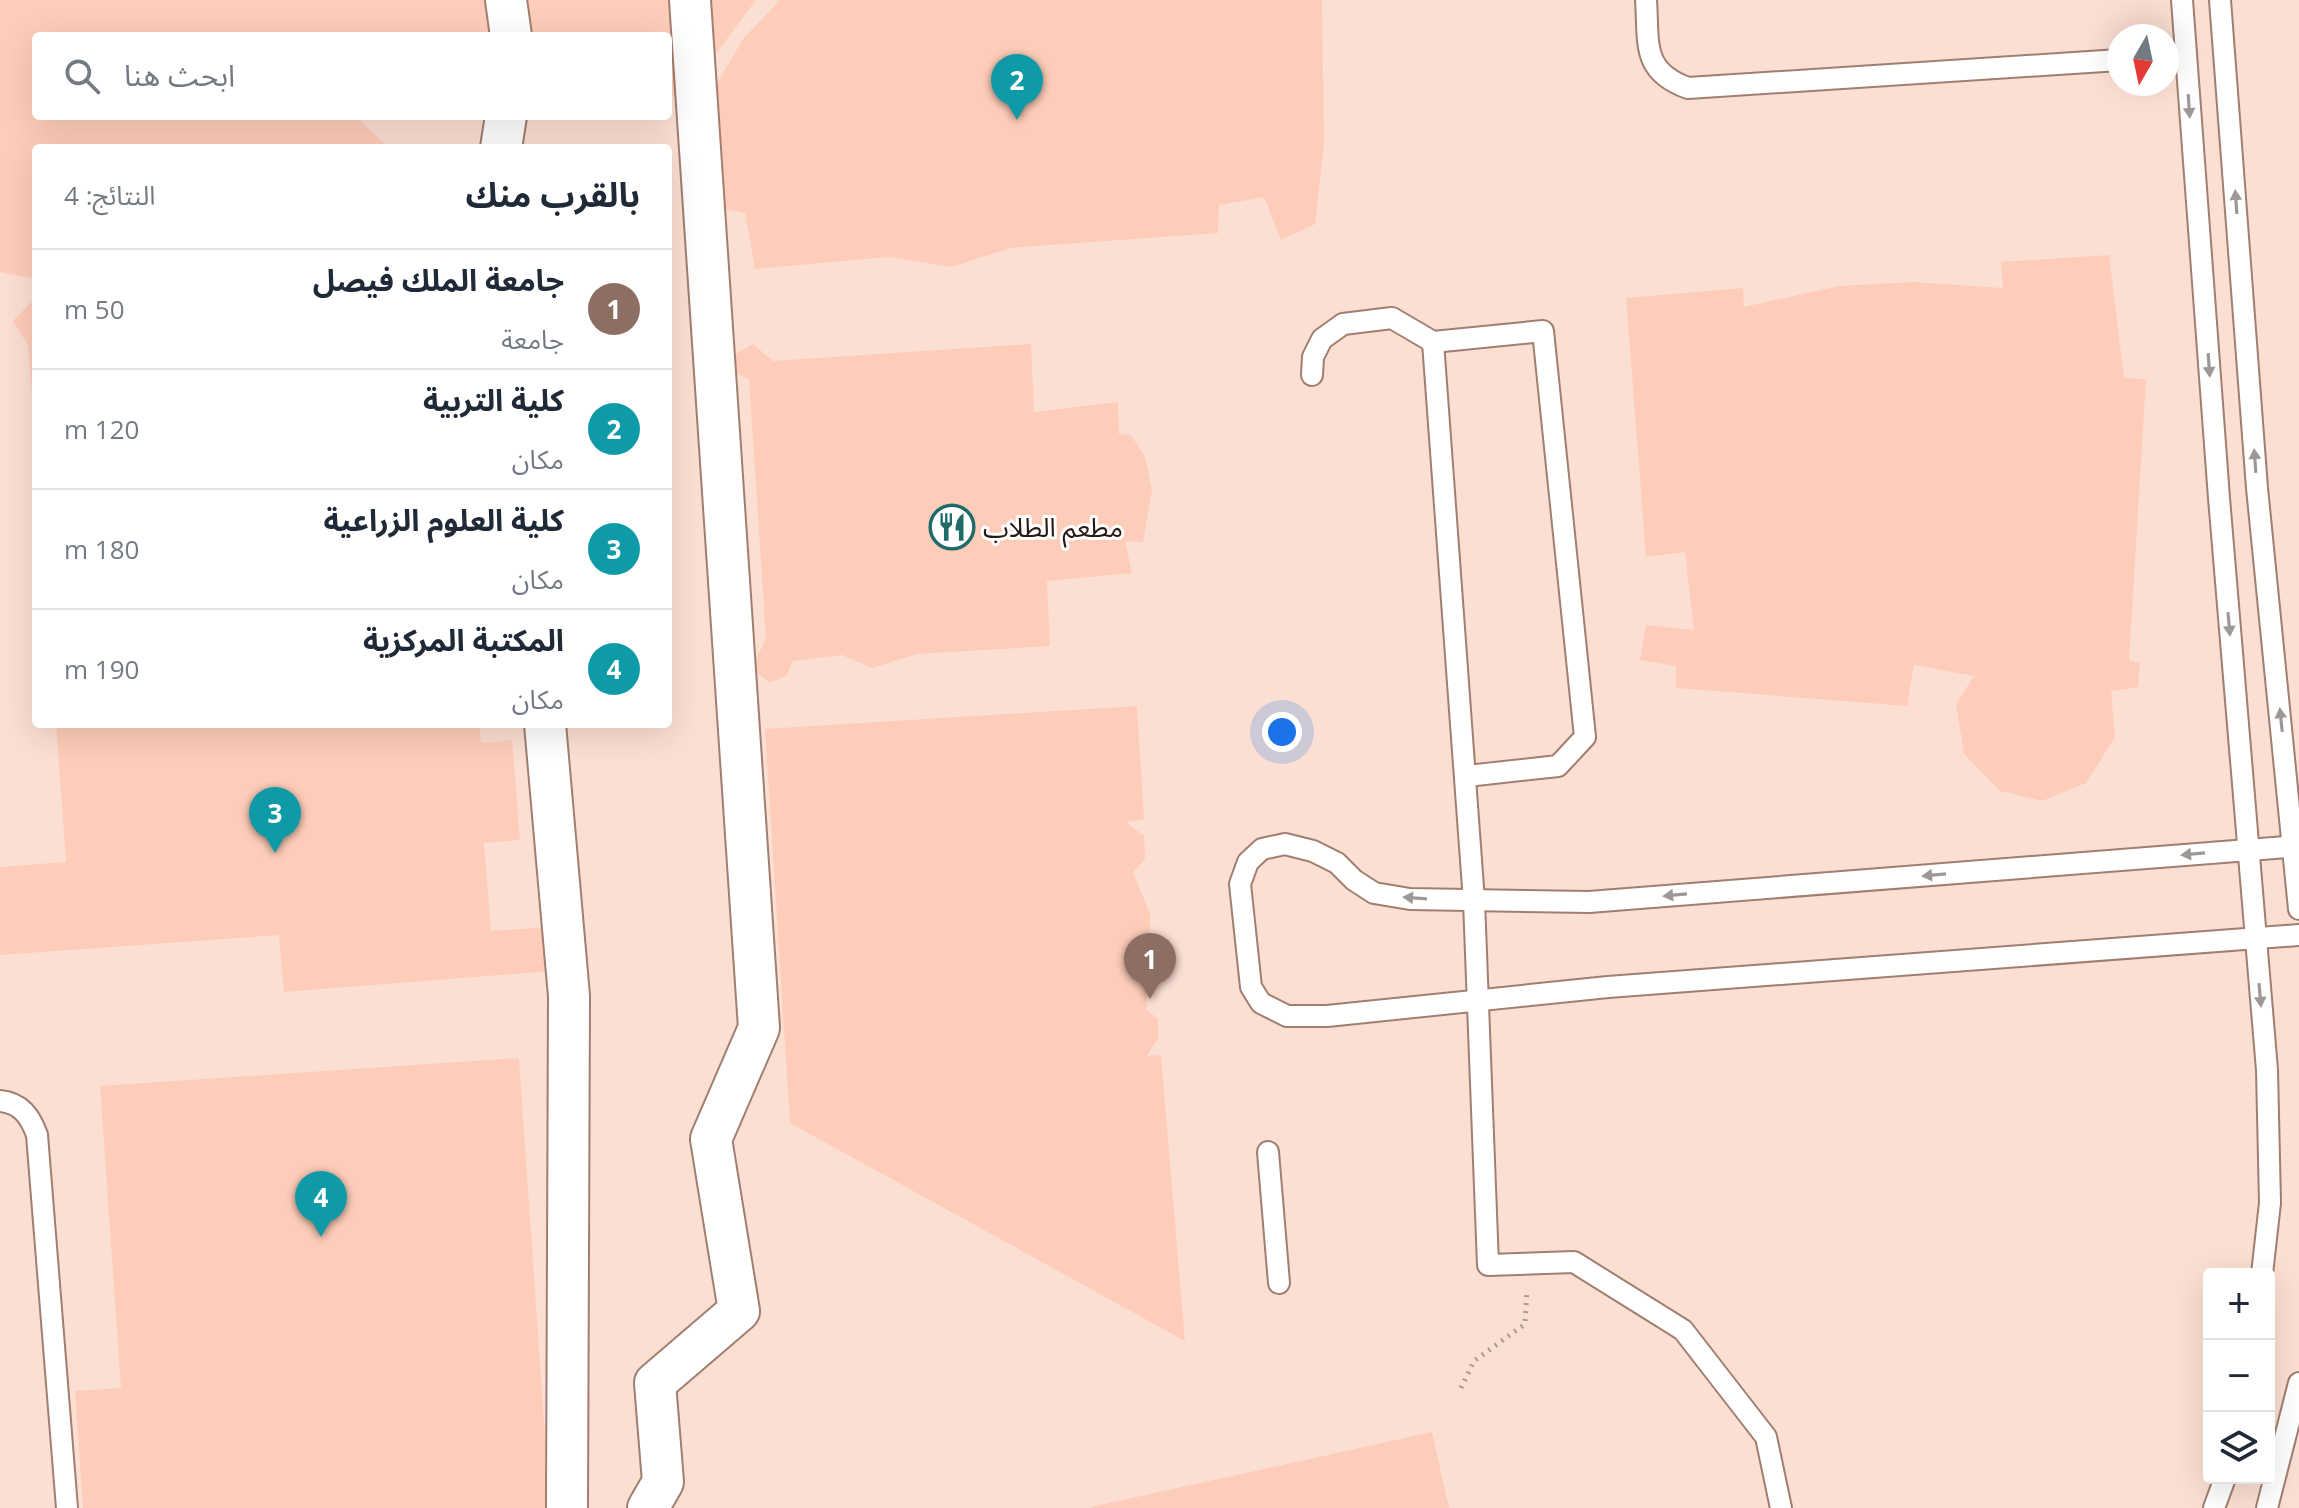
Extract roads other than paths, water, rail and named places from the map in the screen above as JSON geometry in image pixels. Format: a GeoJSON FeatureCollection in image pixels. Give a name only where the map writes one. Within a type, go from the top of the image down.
{"type":"FeatureCollection","features":[{"type":"Feature","properties":{"kind":"street"},"geometry":{"type":"LineString","coordinates":[[506,0],[510,32]]}},
{"type":"Feature","properties":{"kind":"street"},"geometry":{"type":"LineString","coordinates":[[648,1508],[663,1482],[655,1383],[739,1311],[711,1139],[759,1028],[690,0]]}},
{"type":"Feature","properties":{"kind":"street"},"geometry":{"type":"LineString","coordinates":[[502,144],[505,120]]}},
{"type":"Feature","properties":{"kind":"street"},"geometry":{"type":"LineString","coordinates":[[545,728],[569,996],[567,1508]]}},
{"type":"Feature","properties":{"kind":"lane"},"geometry":{"type":"LineString","coordinates":[[1646,0],[1650,60],[1669,81],[1688,88],[2107,61]]}},
{"type":"Feature","properties":{"kind":"lane"},"geometry":{"type":"LineString","coordinates":[[2179,28],[2182,0]]}},
{"type":"Feature","properties":{"kind":"lane"},"geometry":{"type":"LineString","coordinates":[[2220,0],[2257,488],[2296,846],[2299,909]]}},
{"type":"Feature","properties":{"kind":"lane"},"geometry":{"type":"LineString","coordinates":[[2179,90],[2267,1070],[2270,1203],[2263,1268]]}},
{"type":"Feature","properties":{"kind":"lane"},"geometry":{"type":"LineString","coordinates":[[1312,375],[1313,357],[1322,339],[1343,324],[1392,318],[1433,342],[1543,331],[1585,737],[1558,766],[1467,776]]}},
{"type":"Feature","properties":{"kind":"lane"},"geometry":{"type":"LineString","coordinates":[[1433,342],[1467,776],[1488,1265],[1574,1262],[1683,1330],[1766,1437],[1781,1508]]}},
{"type":"Feature","properties":{"kind":"lane"},"geometry":{"type":"LineString","coordinates":[[2296,846],[1589,902],[1410,899],[1374,893],[1354,880],[1337,863],[1313,851],[1285,844],[1262,849],[1248,862],[1240,884],[1251,987],[1261,1003],[1287,1016],[1327,1016],[1608,987],[2299,935]]}},
{"type":"Feature","properties":{"kind":"lane"},"geometry":{"type":"LineString","coordinates":[[0,1101],[12,1102],[30,1116],[37,1135],[67,1508]]}},
{"type":"Feature","properties":{"kind":"lane"},"geometry":{"type":"LineString","coordinates":[[1268,1152],[1279,1283]]}},
{"type":"Feature","properties":{"kind":"lane"},"geometry":{"type":"LineString","coordinates":[[2267,1508],[2299,1383]]}},
{"type":"Feature","properties":{"kind":"lane"},"geometry":{"type":"LineString","coordinates":[[2214,1508],[2223,1484]]}},
{"type":"Feature","properties":{"kind":"place","name":"كلية التربية"},"geometry":{"type":"Point","coordinates":[1017,120]}},
{"type":"Feature","properties":{"kind":"place","name":"مطعم الطلاب"},"geometry":{"type":"Point","coordinates":[952,527]}},
{"type":"Feature","properties":{"kind":"place","name":"كلية العلوم الزراعية"},"geometry":{"type":"Point","coordinates":[275,853]}},
{"type":"Feature","properties":{"kind":"place","name":"جامعة الملك فيصل"},"geometry":{"type":"Point","coordinates":[1150,999]}},
{"type":"Feature","properties":{"kind":"place","name":"المكتبة المركزية"},"geometry":{"type":"Point","coordinates":[321,1237]}}]}
